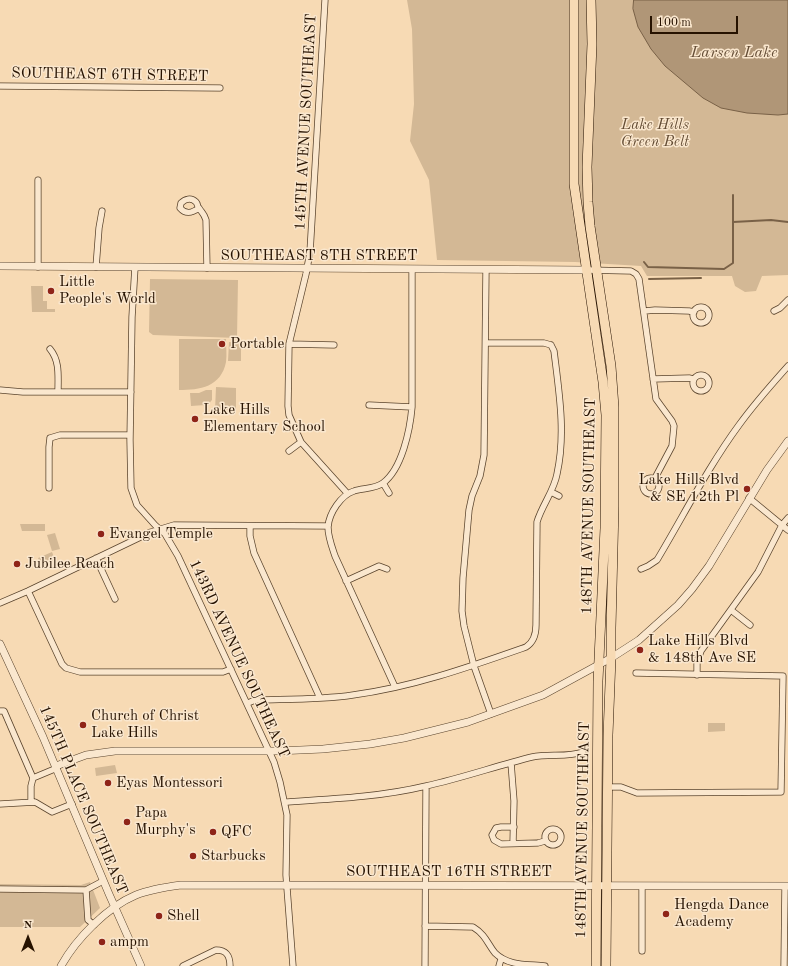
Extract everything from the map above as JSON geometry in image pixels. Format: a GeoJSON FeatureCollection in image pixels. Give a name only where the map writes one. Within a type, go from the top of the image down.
{"type":"FeatureCollection","features":[{"type":"Feature","properties":{"kind":"main road","name":"148TH AVENUE SOUTHEAST"},"geometry":{"type":"LineString","coordinates":[[574,0],[574,184],[576,203],[592,270],[611,366],[613,392],[614,507],[608,735],[606,966]]}},
{"type":"Feature","properties":{"kind":"main road","name":"148TH AVENUE SOUTHEAST"},"geometry":{"type":"LineString","coordinates":[[591,0],[592,44],[587,184],[592,270],[606,414],[605,528],[599,665],[596,966]]}},
{"type":"Feature","properties":{"kind":"main road"},"geometry":{"type":"LineString","coordinates":[[575,78],[581,75],[588,79],[590,92]]}},
{"type":"Feature","properties":{"kind":"main road"},"geometry":{"type":"LineString","coordinates":[[601,638],[604,642],[607,654],[611,658]]}},
{"type":"Feature","properties":{"kind":"main road"},"geometry":{"type":"LineString","coordinates":[[599,665],[604,682],[604,724],[608,735]]}},
{"type":"Feature","properties":{"kind":"street","name":"145TH AVENUE SOUTHEAST"},"geometry":{"type":"LineString","coordinates":[[325,0],[308,269],[289,344],[288,406],[292,422],[301,442],[347,494]]}},
{"type":"Feature","properties":{"kind":"street","name":"SOUTHEAST 6TH STREET"},"geometry":{"type":"LineString","coordinates":[[0,86],[220,88]]}},
{"type":"Feature","properties":{"kind":"street"},"geometry":{"type":"LineString","coordinates":[[38,180],[38,267]]}},
{"type":"Feature","properties":{"kind":"street"},"geometry":{"type":"LineString","coordinates":[[199,208],[204,214],[206,220],[207,268]]}},
{"type":"Feature","properties":{"kind":"street"},"geometry":{"type":"LineString","coordinates":[[96,267],[102,211]]}},
{"type":"Feature","properties":{"kind":"street","name":"SOUTHEAST 8TH STREET"},"geometry":{"type":"LineString","coordinates":[[0,266],[631,271],[636,274],[639,279],[645,311]]}},
{"type":"Feature","properties":{"kind":"street","name":"143RD AVENUE SOUTHEAST"},"geometry":{"type":"LineString","coordinates":[[135,267],[132,316],[130,435],[130,481],[133,495],[142,512],[165,534],[178,556],[248,703],[274,762],[287,815],[287,884],[293,966]]}},
{"type":"Feature","properties":{"kind":"street"},"geometry":{"type":"LineString","coordinates":[[395,688],[335,556],[328,526],[337,504],[347,494],[383,483],[392,472],[406,443],[412,407],[412,270]]}},
{"type":"Feature","properties":{"kind":"street"},"geometry":{"type":"LineString","coordinates":[[486,270],[484,460],[468,510],[462,611],[474,666],[491,714]]}},
{"type":"Feature","properties":{"kind":"street"},"geometry":{"type":"LineString","coordinates":[[774,311],[780,308],[788,300]]}},
{"type":"Feature","properties":{"kind":"street"},"geometry":{"type":"LineString","coordinates":[[655,478],[672,446],[674,426],[656,399],[645,311],[655,310],[694,312]]}},
{"type":"Feature","properties":{"kind":"street"},"geometry":{"type":"LineString","coordinates":[[289,344],[334,345]]}},
{"type":"Feature","properties":{"kind":"street"},"geometry":{"type":"LineString","coordinates":[[248,703],[255,700],[320,698],[352,695],[395,688],[436,678],[474,666],[526,648],[533,641],[536,634],[537,522],[557,475],[562,447],[562,427],[553,344],[486,344]]}},
{"type":"Feature","properties":{"kind":"street"},"geometry":{"type":"LineString","coordinates":[[50,349],[55,355],[57,362],[58,392]]}},
{"type":"Feature","properties":{"kind":"street"},"geometry":{"type":"LineString","coordinates":[[641,569],[657,560],[716,459],[739,424],[788,366]]}},
{"type":"Feature","properties":{"kind":"street"},"geometry":{"type":"LineString","coordinates":[[653,379],[693,379]]}},
{"type":"Feature","properties":{"kind":"street"},"geometry":{"type":"LineString","coordinates":[[0,390],[23,392],[131,392]]}},
{"type":"Feature","properties":{"kind":"street"},"geometry":{"type":"LineString","coordinates":[[369,405],[412,407]]}},
{"type":"Feature","properties":{"kind":"street"},"geometry":{"type":"LineString","coordinates":[[49,488],[48,436],[60,434],[130,435]]}},
{"type":"Feature","properties":{"kind":"street"},"geometry":{"type":"LineString","coordinates":[[33,778],[86,755],[115,751],[269,752],[323,749],[370,744],[468,722],[556,689],[611,658],[639,640],[692,589],[709,566],[767,470],[788,441]]}},
{"type":"Feature","properties":{"kind":"street"},"geometry":{"type":"LineString","coordinates":[[289,451],[301,442]]}},
{"type":"Feature","properties":{"kind":"street"},"geometry":{"type":"LineString","coordinates":[[383,483],[388,493]]}},
{"type":"Feature","properties":{"kind":"street"},"geometry":{"type":"LineString","coordinates":[[551,492],[559,496]]}},
{"type":"Feature","properties":{"kind":"street"},"geometry":{"type":"LineString","coordinates":[[749,498],[788,530]]}},
{"type":"Feature","properties":{"kind":"street"},"geometry":{"type":"LineString","coordinates":[[697,675],[697,662],[701,652],[758,572],[782,525],[788,518]]}},
{"type":"Feature","properties":{"kind":"street"},"geometry":{"type":"LineString","coordinates":[[0,603],[151,532],[174,525],[328,526]]}},
{"type":"Feature","properties":{"kind":"street"},"geometry":{"type":"LineString","coordinates":[[250,526],[254,553],[320,698]]}},
{"type":"Feature","properties":{"kind":"street"},"geometry":{"type":"LineString","coordinates":[[96,558],[115,599]]}},
{"type":"Feature","properties":{"kind":"street"},"geometry":{"type":"LineString","coordinates":[[346,580],[380,566],[387,569]]}},
{"type":"Feature","properties":{"kind":"street"},"geometry":{"type":"LineString","coordinates":[[28,591],[62,664],[66,668],[88,672],[223,672],[231,669]]}},
{"type":"Feature","properties":{"kind":"street"},"geometry":{"type":"LineString","coordinates":[[731,610],[750,625]]}},
{"type":"Feature","properties":{"kind":"street","name":"145TH PLACE SOUTHEAST"},"geometry":{"type":"LineString","coordinates":[[0,644],[56,767],[103,881],[141,966]]}},
{"type":"Feature","properties":{"kind":"street"},"geometry":{"type":"LineString","coordinates":[[608,787],[621,787],[637,793],[781,792],[783,676],[636,673]]}},
{"type":"Feature","properties":{"kind":"street"},"geometry":{"type":"LineString","coordinates":[[0,711],[4,711],[33,778],[31,786],[31,802]]}},
{"type":"Feature","properties":{"kind":"street"},"geometry":{"type":"LineString","coordinates":[[285,802],[352,798],[395,792],[426,786],[533,757],[573,755],[583,752]]}},
{"type":"Feature","properties":{"kind":"street"},"geometry":{"type":"LineString","coordinates":[[511,763],[514,801],[513,843]]}},
{"type":"Feature","properties":{"kind":"street"},"geometry":{"type":"LineString","coordinates":[[424,966],[426,786]]}},
{"type":"Feature","properties":{"kind":"street"},"geometry":{"type":"LineString","coordinates":[[0,804],[35,802],[52,812],[72,804]]}},
{"type":"Feature","properties":{"kind":"street"},"geometry":{"type":"LineString","coordinates":[[514,827],[499,827],[494,830],[492,835],[494,840],[498,843],[538,843],[545,841]]}},
{"type":"Feature","properties":{"kind":"street"},"geometry":{"type":"LineString","coordinates":[[0,889],[86,890],[103,881]]}},
{"type":"Feature","properties":{"kind":"street","name":"SOUTHEAST 16TH STREET"},"geometry":{"type":"LineString","coordinates":[[61,966],[77,941],[115,908],[136,895],[167,886],[198,884],[287,884],[786,886]]}},
{"type":"Feature","properties":{"kind":"street"},"geometry":{"type":"LineString","coordinates":[[642,886],[642,951]]}},
{"type":"Feature","properties":{"kind":"street"},"geometry":{"type":"LineString","coordinates":[[784,966],[786,886]]}},
{"type":"Feature","properties":{"kind":"street"},"geometry":{"type":"LineString","coordinates":[[86,890],[88,920],[94,925]]}},
{"type":"Feature","properties":{"kind":"street"},"geometry":{"type":"LineString","coordinates":[[425,926],[473,927],[487,939],[495,952],[508,963],[520,966],[544,966]]}},
{"type":"Feature","properties":{"kind":"street"},"geometry":{"type":"LineString","coordinates":[[183,966],[216,950],[224,951],[230,956],[230,966]]}},
{"type":"Feature","properties":{"kind":"street"},"geometry":{"type":"LineString","coordinates":[[498,966],[502,959]]}},
{"type":"Feature","properties":{"kind":"green space","name":"Lake Hills Green Belt"},"geometry":{"type":"Polygon","coordinates":[[[407,0],[788,0],[788,275],[762,276],[756,291],[745,292],[735,286],[732,276],[647,276],[641,266],[575,262],[437,260],[429,180],[410,141],[414,104],[412,29],[407,0]]]}},
{"type":"Feature","properties":{"kind":"green space"},"geometry":{"type":"Polygon","coordinates":[[[150,279],[238,280],[237,338],[153,335],[149,332],[150,279]]]}},
{"type":"Feature","properties":{"kind":"green space"},"geometry":{"type":"Polygon","coordinates":[[[31,286],[43,286],[43,301],[47,301],[47,309],[55,309],[55,312],[32,312],[31,286]]]}},
{"type":"Feature","properties":{"kind":"green space"},"geometry":{"type":"Polygon","coordinates":[[[179,339],[226,339],[226,362],[220,377],[202,388],[179,390],[179,339]]]}},
{"type":"Feature","properties":{"kind":"green space"},"geometry":{"type":"Polygon","coordinates":[[[229,342],[241,343],[241,361],[228,361],[229,342]]]}},
{"type":"Feature","properties":{"kind":"green space"},"geometry":{"type":"Polygon","coordinates":[[[216,387],[236,388],[236,410],[215,410],[216,387]]]}},
{"type":"Feature","properties":{"kind":"green space"},"geometry":{"type":"Polygon","coordinates":[[[206,390],[212,390],[212,400],[209,404],[191,406],[190,393],[199,393],[206,390]]]}},
{"type":"Feature","properties":{"kind":"green space"},"geometry":{"type":"Polygon","coordinates":[[[20,524],[45,524],[45,531],[22,531],[20,524]]]}},
{"type":"Feature","properties":{"kind":"green space"},"geometry":{"type":"Polygon","coordinates":[[[55,533],[60,549],[52,551],[47,535],[55,533]]]}},
{"type":"Feature","properties":{"kind":"green space"},"geometry":{"type":"Polygon","coordinates":[[[52,552],[55,560],[41,566],[38,558],[52,552]]]}},
{"type":"Feature","properties":{"kind":"green space"},"geometry":{"type":"Polygon","coordinates":[[[708,723],[725,723],[725,731],[708,732],[708,723]]]}},
{"type":"Feature","properties":{"kind":"green space"},"geometry":{"type":"Polygon","coordinates":[[[115,765],[117,773],[96,776],[95,768],[115,765]]]}},
{"type":"Feature","properties":{"kind":"green space"},"geometry":{"type":"Polygon","coordinates":[[[90,882],[100,908],[80,927],[0,927],[0,884],[81,885],[90,882]]]}},
{"type":"Feature","properties":{"kind":"water","name":"Larsen Lake"},"geometry":{"type":"Polygon","coordinates":[[[634,0],[788,0],[788,114],[778,115],[747,113],[721,108],[703,98],[665,66],[651,49],[638,27],[633,9],[634,0]]]}},
{"type":"Feature","properties":{"kind":"waterway"},"geometry":{"type":"LineString","coordinates":[[644,262],[648,267],[724,269],[733,263],[733,195]]}},
{"type":"Feature","properties":{"kind":"waterway"},"geometry":{"type":"LineString","coordinates":[[733,222],[771,220],[788,222]]}},
{"type":"Feature","properties":{"kind":"waterway"},"geometry":{"type":"LineString","coordinates":[[649,279],[701,278]]}},
{"type":"Feature","properties":{"kind":"place","name":"Little People's World"},"geometry":{"type":"Point","coordinates":[51,291]}},
{"type":"Feature","properties":{"kind":"place","name":"Portable"},"geometry":{"type":"Point","coordinates":[222,344]}},
{"type":"Feature","properties":{"kind":"place","name":"Lake Hills Elementary School"},"geometry":{"type":"Point","coordinates":[195,419]}},
{"type":"Feature","properties":{"kind":"place","name":"Lake Hills Blvd & SE 12th Pl"},"geometry":{"type":"Point","coordinates":[747,489]}},
{"type":"Feature","properties":{"kind":"place","name":"Evangel Temple"},"geometry":{"type":"Point","coordinates":[101,534]}},
{"type":"Feature","properties":{"kind":"place","name":"Jubilee Reach"},"geometry":{"type":"Point","coordinates":[17,564]}},
{"type":"Feature","properties":{"kind":"place","name":"Lake Hills Blvd & 148th Ave SE"},"geometry":{"type":"Point","coordinates":[640,650]}},
{"type":"Feature","properties":{"kind":"place","name":"Church of Christ Lake Hills"},"geometry":{"type":"Point","coordinates":[83,725]}},
{"type":"Feature","properties":{"kind":"place","name":"Eyas Montessori"},"geometry":{"type":"Point","coordinates":[108,783]}},
{"type":"Feature","properties":{"kind":"place","name":"Papa Murphy's"},"geometry":{"type":"Point","coordinates":[127,822]}},
{"type":"Feature","properties":{"kind":"place","name":"QFC"},"geometry":{"type":"Point","coordinates":[213,832]}},
{"type":"Feature","properties":{"kind":"place","name":"Starbucks"},"geometry":{"type":"Point","coordinates":[193,856]}},
{"type":"Feature","properties":{"kind":"place","name":"Hengda Dance Academy"},"geometry":{"type":"Point","coordinates":[666,914]}},
{"type":"Feature","properties":{"kind":"place","name":"Shell"},"geometry":{"type":"Point","coordinates":[159,916]}},
{"type":"Feature","properties":{"kind":"place","name":"ampm"},"geometry":{"type":"Point","coordinates":[102,942]}}]}
